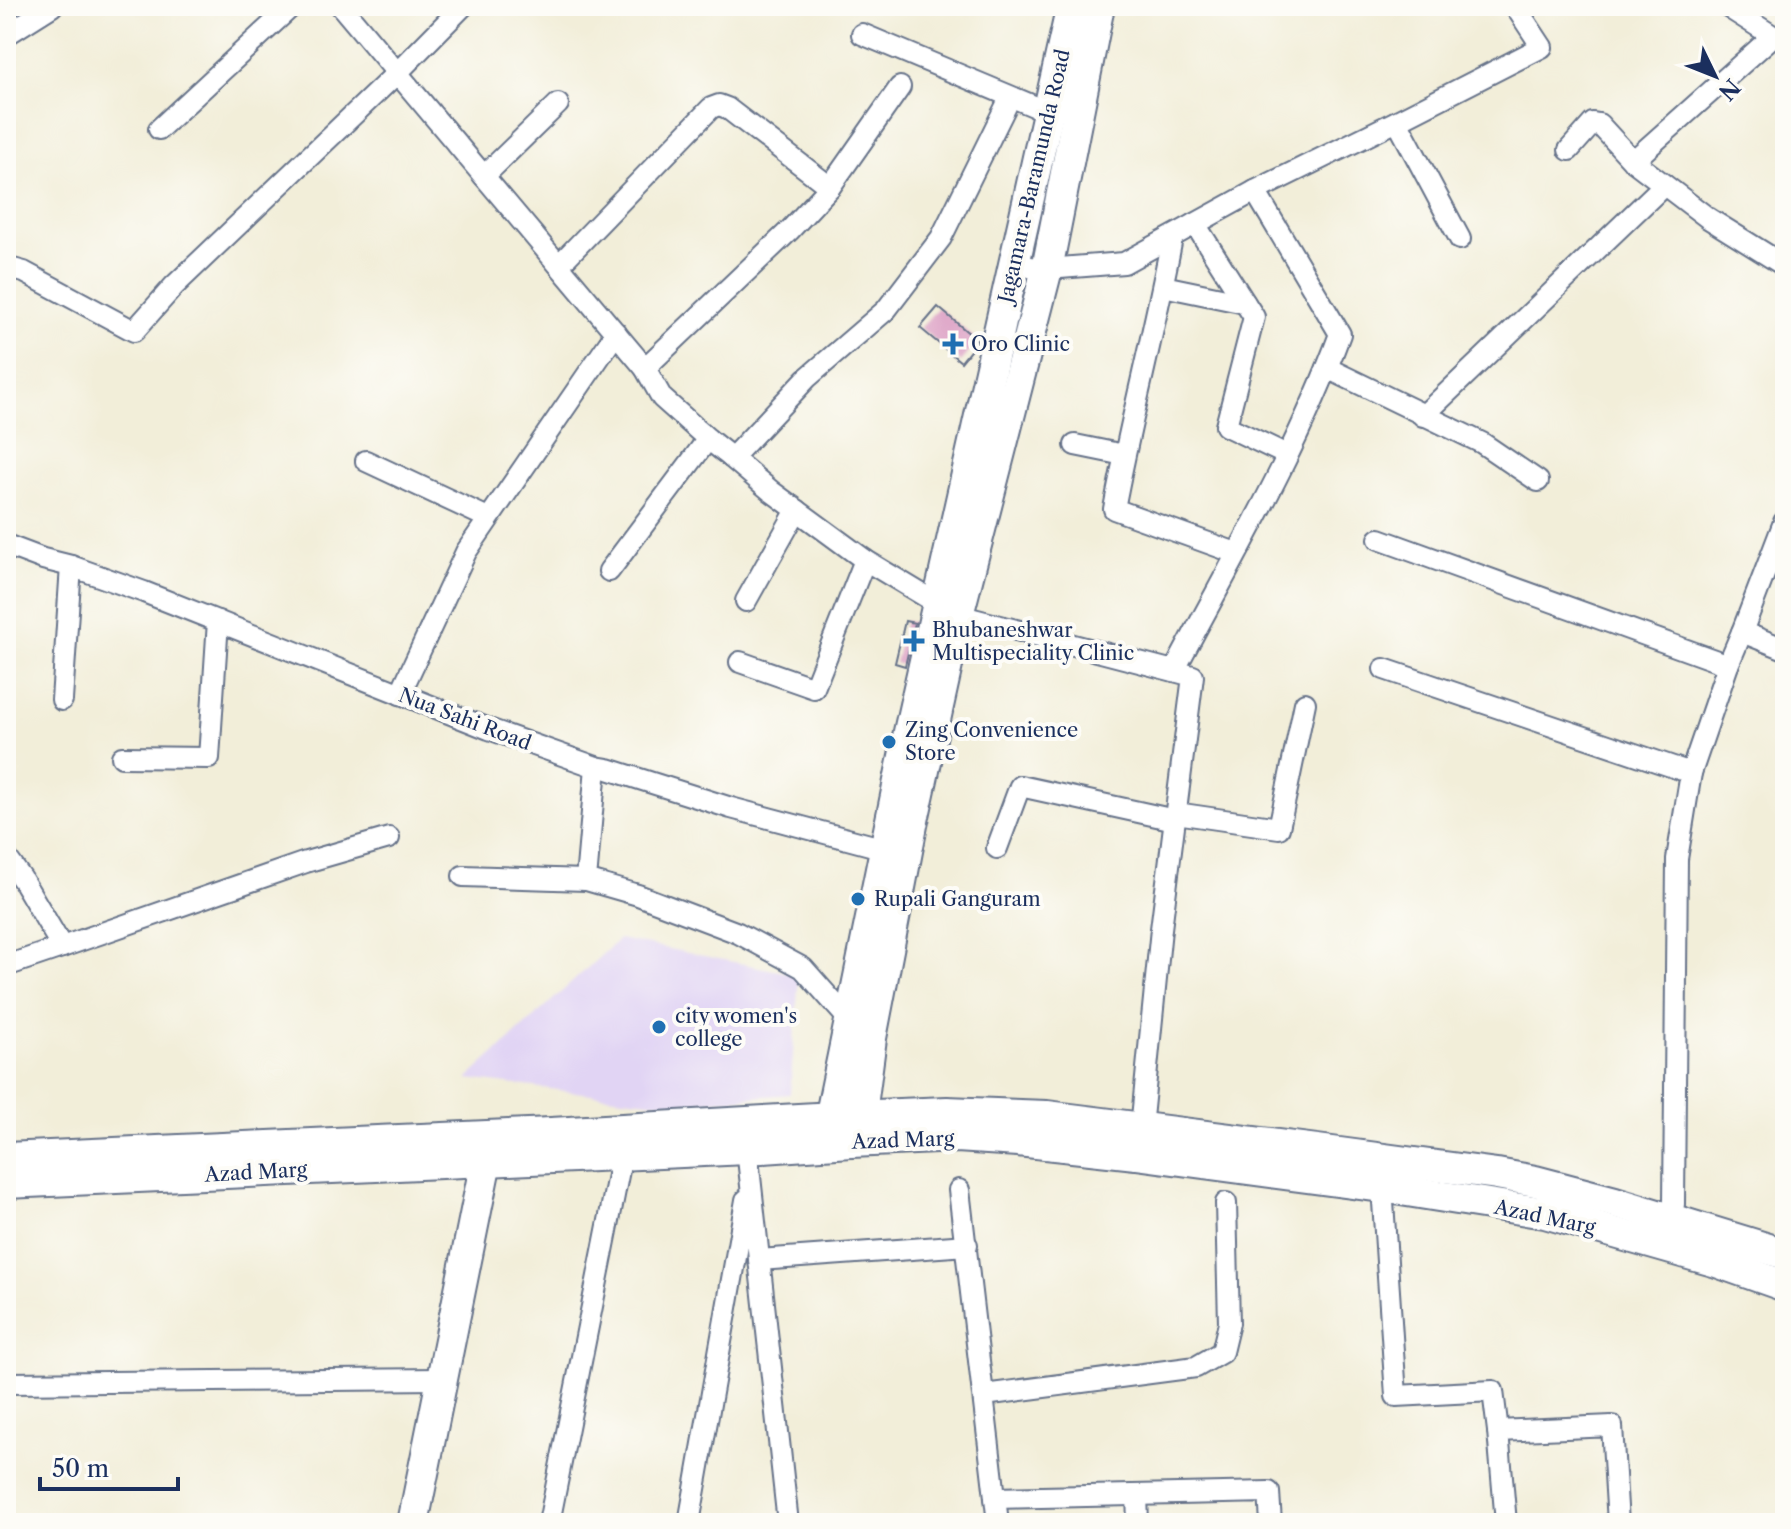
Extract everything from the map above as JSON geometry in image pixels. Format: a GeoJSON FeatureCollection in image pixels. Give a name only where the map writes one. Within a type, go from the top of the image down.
{"type":"FeatureCollection","features":[{"type":"Feature","properties":{"kind":"street"},"geometry":{"type":"LineString","coordinates":[[6,35],[52,6]]}},
{"type":"Feature","properties":{"kind":"street"},"geometry":{"type":"LineString","coordinates":[[159,129],[292,6]]}},
{"type":"Feature","properties":{"kind":"street"},"geometry":{"type":"LineString","coordinates":[[341,6],[645,368],[662,398],[797,510],[865,560],[948,609],[1193,676],[1161,929],[1141,1128]]}},
{"type":"Feature","properties":{"kind":"street"},"geometry":{"type":"LineString","coordinates":[[6,274],[13,269],[24,272],[134,331],[174,286],[463,6]]}},
{"type":"Feature","properties":{"kind":"street","name":"Jagamara-Baramunda Road"},"geometry":{"type":"LineString","coordinates":[[859,1128],[871,1038],[1013,265],[1072,6]]}},
{"type":"Feature","properties":{"kind":"street","name":"Jagamara-Baramunda Road"},"geometry":{"type":"LineString","coordinates":[[827,1130],[909,732],[1047,269],[1099,6]]}},
{"type":"Feature","properties":{"kind":"street"},"geometry":{"type":"LineString","coordinates":[[1013,265],[1047,269],[1124,263],[1255,191],[1542,47],[1515,6]]}},
{"type":"Feature","properties":{"kind":"street"},"geometry":{"type":"LineString","coordinates":[[1633,161],[1773,36],[1726,6]]}},
{"type":"Feature","properties":{"kind":"street"},"geometry":{"type":"LineString","coordinates":[[862,34],[1048,112]]}},
{"type":"Feature","properties":{"kind":"street"},"geometry":{"type":"LineString","coordinates":[[645,368],[790,230],[830,187],[900,87]]}},
{"type":"Feature","properties":{"kind":"street"},"geometry":{"type":"LineString","coordinates":[[732,458],[807,378],[886,310],[941,238],[1010,98]]}},
{"type":"Feature","properties":{"kind":"street"},"geometry":{"type":"LineString","coordinates":[[484,176],[558,104]]}},
{"type":"Feature","properties":{"kind":"street"},"geometry":{"type":"LineString","coordinates":[[559,265],[711,108],[719,105],[830,187]]}},
{"type":"Feature","properties":{"kind":"street"},"geometry":{"type":"LineString","coordinates":[[1397,121],[1460,239]]}},
{"type":"Feature","properties":{"kind":"street"},"geometry":{"type":"LineString","coordinates":[[1569,150],[1593,123],[1599,124],[1633,161],[1664,185],[1708,218],[1785,266]]}},
{"type":"Feature","properties":{"kind":"street"},"geometry":{"type":"LineString","coordinates":[[1423,416],[1664,185]]}},
{"type":"Feature","properties":{"kind":"street"},"geometry":{"type":"LineString","coordinates":[[1174,671],[1287,455],[1340,334],[1255,191]]}},
{"type":"Feature","properties":{"kind":"street"},"geometry":{"type":"LineString","coordinates":[[1195,224],[1254,317],[1226,426],[1287,455]]}},
{"type":"Feature","properties":{"kind":"street"},"geometry":{"type":"LineString","coordinates":[[1172,238],[1114,509],[1236,553]]}},
{"type":"Feature","properties":{"kind":"street"},"geometry":{"type":"LineString","coordinates":[[1163,286],[1245,303]]}},
{"type":"Feature","properties":{"kind":"street"},"geometry":{"type":"LineString","coordinates":[[400,694],[466,552],[616,333]]}},
{"type":"Feature","properties":{"kind":"street"},"geometry":{"type":"LineString","coordinates":[[1327,368],[1482,443],[1538,481]]}},
{"type":"Feature","properties":{"kind":"street"},"geometry":{"type":"LineString","coordinates":[[609,571],[708,439]]}},
{"type":"Feature","properties":{"kind":"street"},"geometry":{"type":"LineString","coordinates":[[1075,445],[1124,455]]}},
{"type":"Feature","properties":{"kind":"street"},"geometry":{"type":"LineString","coordinates":[[366,461],[488,518]]}},
{"type":"Feature","properties":{"kind":"street"},"geometry":{"type":"LineString","coordinates":[[746,601],[797,510]]}},
{"type":"Feature","properties":{"kind":"street"},"geometry":{"type":"LineString","coordinates":[[1671,1219],[1674,1204],[1677,859],[1691,773],[1728,665],[1785,521]]}},
{"type":"Feature","properties":{"kind":"street"},"geometry":{"type":"LineString","coordinates":[[1379,539],[1728,665]]}},
{"type":"Feature","properties":{"kind":"street","name":"Nua Sahi Road"},"geometry":{"type":"LineString","coordinates":[[6,545],[218,621],[489,729],[596,767],[731,808],[885,849]]}},
{"type":"Feature","properties":{"kind":"street"},"geometry":{"type":"LineString","coordinates":[[740,662],[814,688],[865,560]]}},
{"type":"Feature","properties":{"kind":"street"},"geometry":{"type":"LineString","coordinates":[[62,700],[71,566]]}},
{"type":"Feature","properties":{"kind":"street"},"geometry":{"type":"LineString","coordinates":[[122,757],[209,758],[218,621]]}},
{"type":"Feature","properties":{"kind":"street"},"geometry":{"type":"LineString","coordinates":[[1742,632],[1785,649]]}},
{"type":"Feature","properties":{"kind":"street"},"geometry":{"type":"LineString","coordinates":[[1384,669],[1691,773]]}},
{"type":"Feature","properties":{"kind":"street"},"geometry":{"type":"LineString","coordinates":[[997,848],[1020,786],[1175,816],[1279,828],[1305,703]]}},
{"type":"Feature","properties":{"kind":"street"},"geometry":{"type":"LineString","coordinates":[[586,880],[596,767]]}},
{"type":"Feature","properties":{"kind":"street"},"geometry":{"type":"LineString","coordinates":[[6,966],[306,862],[389,838]]}},
{"type":"Feature","properties":{"kind":"street"},"geometry":{"type":"LineString","coordinates":[[6,857],[62,947]]}},
{"type":"Feature","properties":{"kind":"street"},"geometry":{"type":"LineString","coordinates":[[463,876],[586,880],[638,895],[738,933],[803,968],[850,1021]]}},
{"type":"Feature","properties":{"kind":"street","name":"Azad Marg"},"geometry":{"type":"LineString","coordinates":[[6,1158],[551,1133],[827,1130],[859,1128],[947,1112],[1047,1116],[1497,1174],[1550,1184],[1785,1254]]}},
{"type":"Feature","properties":{"kind":"street","name":"Azad Marg"},"geometry":{"type":"LineString","coordinates":[[859,1128],[1136,1154],[1382,1187],[1545,1213],[1717,1262],[1785,1286]]}},
{"type":"Feature","properties":{"kind":"street","name":"Azad Marg"},"geometry":{"type":"LineString","coordinates":[[6,1183],[622,1155],[749,1162],[827,1130]]}},
{"type":"Feature","properties":{"kind":"street"},"geometry":{"type":"LineString","coordinates":[[549,1523],[622,1155]]}},
{"type":"Feature","properties":{"kind":"street"},"geometry":{"type":"LineString","coordinates":[[413,1523],[486,1161]]}},
{"type":"Feature","properties":{"kind":"street"},"geometry":{"type":"LineString","coordinates":[[749,1162],[788,1523]]}},
{"type":"Feature","properties":{"kind":"street"},"geometry":{"type":"LineString","coordinates":[[689,1523],[749,1162]]}},
{"type":"Feature","properties":{"kind":"street"},"geometry":{"type":"LineString","coordinates":[[1382,1187],[1396,1396],[1493,1391],[1506,1523]]}},
{"type":"Feature","properties":{"kind":"street"},"geometry":{"type":"LineString","coordinates":[[959,1190],[998,1523]]}},
{"type":"Feature","properties":{"kind":"street"},"geometry":{"type":"LineString","coordinates":[[984,1395],[1196,1367],[1222,1352],[1229,1323],[1226,1203]]}},
{"type":"Feature","properties":{"kind":"street"},"geometry":{"type":"LineString","coordinates":[[759,1260],[967,1245]]}},
{"type":"Feature","properties":{"kind":"street"},"geometry":{"type":"LineString","coordinates":[[6,1383],[442,1379]]}},
{"type":"Feature","properties":{"kind":"street"},"geometry":{"type":"LineString","coordinates":[[1498,1431],[1612,1426],[1618,1523]]}},
{"type":"Feature","properties":{"kind":"street"},"geometry":{"type":"LineString","coordinates":[[995,1498],[1269,1492],[1271,1523]]}},
{"type":"Feature","properties":{"kind":"street"},"geometry":{"type":"LineString","coordinates":[[1137,1495],[1138,1523]]}},
{"type":"Feature","properties":{"kind":"shaded area","name":"city women's college"},"geometry":{"type":"Polygon","coordinates":[[[619,939],[799,975],[790,1094],[673,1104],[467,1079],[619,939]]]}},
{"type":"Feature","properties":{"kind":"building"},"geometry":{"type":"Polygon","coordinates":[[[938,307],[978,341],[961,362],[920,328],[938,307]]]}},
{"type":"Feature","properties":{"kind":"building"},"geometry":{"type":"Polygon","coordinates":[[[905,621],[915,623],[905,666],[895,663],[905,621]]]}},
{"type":"Feature","properties":{"kind":"place","name":"Oro Clinic"},"geometry":{"type":"Point","coordinates":[953,344]}},
{"type":"Feature","properties":{"kind":"place","name":"Bhubaneshwar Multispeciality Clinic"},"geometry":{"type":"Point","coordinates":[914,641]}},
{"type":"Feature","properties":{"kind":"place","name":"Zing Convenience Store"},"geometry":{"type":"Point","coordinates":[889,742]}},
{"type":"Feature","properties":{"kind":"place","name":"Rupali Ganguram"},"geometry":{"type":"Point","coordinates":[858,899]}},
{"type":"Feature","properties":{"kind":"place","name":"city women's college"},"geometry":{"type":"Point","coordinates":[659,1027]}}]}
